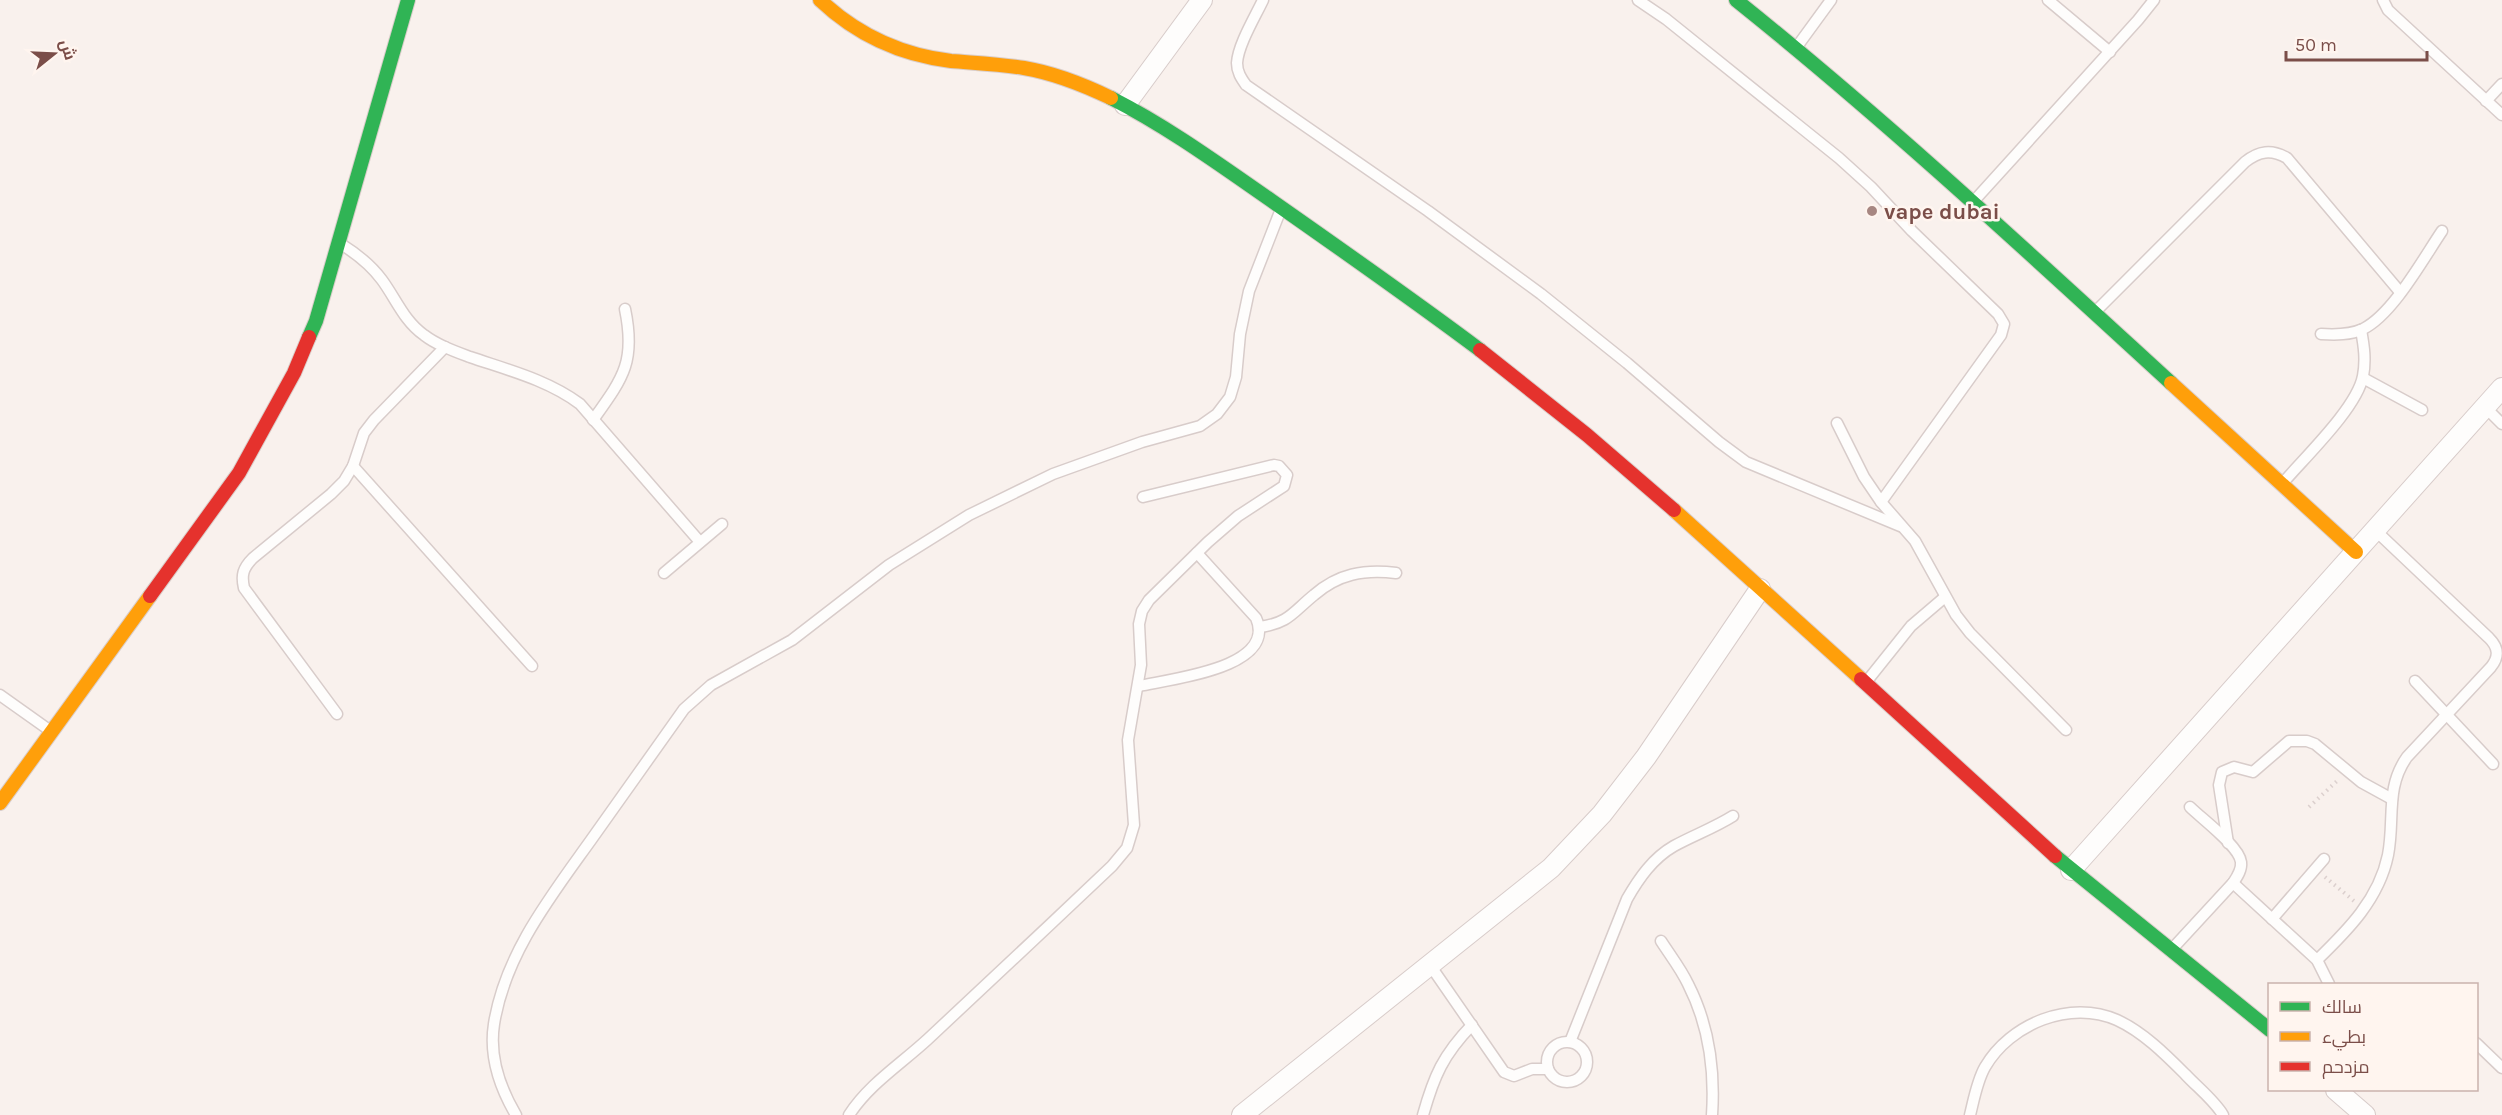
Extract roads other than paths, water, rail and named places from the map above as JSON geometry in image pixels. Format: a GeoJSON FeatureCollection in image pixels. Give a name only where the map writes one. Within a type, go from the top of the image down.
{"type":"FeatureCollection","features":[{"type":"Feature","properties":{"kind":"street"},"geometry":{"type":"LineString","coordinates":[[0,803],[245,463],[294,373],[316,321],[408,0]]}},
{"type":"Feature","properties":{"kind":"street"},"geometry":{"type":"LineString","coordinates":[[820,0],[830,11],[864,34],[902,51],[942,59],[989,62],[1036,70],[1081,84],[1125,105],[1202,153],[1393,285],[1489,357],[1675,510],[2071,870],[2268,1028]]}},
{"type":"Feature","properties":{"kind":"street"},"geometry":{"type":"LineString","coordinates":[[1125,105],[1202,0]]}},
{"type":"Feature","properties":{"kind":"street"},"geometry":{"type":"LineString","coordinates":[[1736,0],[1796,48],[1973,202],[2356,552]]}},
{"type":"Feature","properties":{"kind":"street"},"geometry":{"type":"LineString","coordinates":[[2071,870],[2502,388]]}},
{"type":"Feature","properties":{"kind":"street"},"geometry":{"type":"LineString","coordinates":[[1242,1115],[1551,868],[1602,814],[1647,757],[1760,589]]}},
{"type":"Feature","properties":{"kind":"street"},"geometry":{"type":"LineString","coordinates":[[2338,1091],[2365,1115]]}},
{"type":"Feature","properties":{"kind":"lane"},"geometry":{"type":"LineString","coordinates":[[1263,0],[1240,51],[1237,63],[1239,75],[1246,85],[1428,211],[1541,294],[1746,462],[1900,526]]}},
{"type":"Feature","properties":{"kind":"lane"},"geometry":{"type":"LineString","coordinates":[[1638,0],[1666,19],[1839,158],[2002,318],[2004,330],[2001,335],[1881,502]]}},
{"type":"Feature","properties":{"kind":"lane"},"geometry":{"type":"LineString","coordinates":[[1796,48],[1832,0]]}},
{"type":"Feature","properties":{"kind":"lane"},"geometry":{"type":"LineString","coordinates":[[2048,0],[2109,52]]}},
{"type":"Feature","properties":{"kind":"lane"},"geometry":{"type":"LineString","coordinates":[[1973,202],[2154,0]]}},
{"type":"Feature","properties":{"kind":"lane"},"geometry":{"type":"LineString","coordinates":[[2383,0],[2388,10],[2502,115]]}},
{"type":"Feature","properties":{"kind":"lane"},"geometry":{"type":"LineString","coordinates":[[2486,101],[2502,84]]}},
{"type":"Feature","properties":{"kind":"lane"},"geometry":{"type":"LineString","coordinates":[[2094,313],[2245,162],[2254,155],[2265,152],[2276,152],[2287,158],[2400,292]]}},
{"type":"Feature","properties":{"kind":"lane"},"geometry":{"type":"LineString","coordinates":[[516,1115],[503,1093],[494,1060],[494,1025],[502,991],[514,961],[545,904],[684,709],[711,685],[792,640],[889,565],[969,515],[1053,474],[1142,442],[1200,426],[1217,414],[1230,397],[1236,377],[1240,334],[1249,291],[1281,208]]}},
{"type":"Feature","properties":{"kind":"lane"},"geometry":{"type":"LineString","coordinates":[[2322,334],[2342,335],[2361,330],[2379,319],[2442,231]]}},
{"type":"Feature","properties":{"kind":"lane"},"geometry":{"type":"LineString","coordinates":[[339,243],[370,266],[383,281],[406,319],[424,335],[445,347],[564,392],[580,404],[700,542]]}},
{"type":"Feature","properties":{"kind":"lane"},"geometry":{"type":"LineString","coordinates":[[593,420],[615,388],[627,364],[631,336],[625,309]]}},
{"type":"Feature","properties":{"kind":"lane"},"geometry":{"type":"LineString","coordinates":[[2282,484],[2354,400],[2363,378],[2365,354],[2361,330]]}},
{"type":"Feature","properties":{"kind":"lane"},"geometry":{"type":"LineString","coordinates":[[336,714],[244,588],[242,577],[245,567],[332,494],[344,481],[353,466],[364,433],[445,347]]}},
{"type":"Feature","properties":{"kind":"lane"},"geometry":{"type":"LineString","coordinates":[[2363,378],[2422,410]]}},
{"type":"Feature","properties":{"kind":"lane"},"geometry":{"type":"LineString","coordinates":[[2485,407],[2502,424]]}},
{"type":"Feature","properties":{"kind":"lane"},"geometry":{"type":"LineString","coordinates":[[1837,423],[1864,477],[1900,526],[1915,541],[1956,615],[1970,633],[2066,730]]}},
{"type":"Feature","properties":{"kind":"lane"},"geometry":{"type":"LineString","coordinates":[[849,1115],[858,1100],[872,1086],[925,1042],[1112,866],[1127,848],[1134,825],[1128,740],[1132,709],[1139,686],[1141,665],[1139,624],[1142,611],[1149,600],[1238,516],[1287,482],[1284,470],[1274,465],[1143,497]]}},
{"type":"Feature","properties":{"kind":"lane"},"geometry":{"type":"LineString","coordinates":[[353,466],[532,666]]}},
{"type":"Feature","properties":{"kind":"lane"},"geometry":{"type":"LineString","coordinates":[[664,573],[722,524]]}},
{"type":"Feature","properties":{"kind":"lane"},"geometry":{"type":"LineString","coordinates":[[2317,960],[2351,927],[2380,881],[2388,856],[2393,784],[2398,769],[2496,660],[2498,652],[2495,644],[2375,530]]}},
{"type":"Feature","properties":{"kind":"lane"},"geometry":{"type":"LineString","coordinates":[[1139,686],[1202,673],[1234,661],[1256,645],[1260,637],[1260,627],[1250,610],[1197,553]]}},
{"type":"Feature","properties":{"kind":"lane"},"geometry":{"type":"LineString","coordinates":[[1260,627],[1286,620],[1330,582],[1351,574],[1373,570],[1396,573]]}},
{"type":"Feature","properties":{"kind":"lane"},"geometry":{"type":"LineString","coordinates":[[1865,683],[1911,626],[1945,597]]}},
{"type":"Feature","properties":{"kind":"lane"},"geometry":{"type":"LineString","coordinates":[[2415,681],[2493,764]]}},
{"type":"Feature","properties":{"kind":"lane"},"geometry":{"type":"LineString","coordinates":[[0,695],[52,732]]}},
{"type":"Feature","properties":{"kind":"lane"},"geometry":{"type":"LineString","coordinates":[[2228,843],[2219,785],[2222,772],[2227,768],[2253,772],[2282,746],[2298,740],[2315,744],[2347,772],[2392,799]]}},
{"type":"Feature","properties":{"kind":"lane"},"geometry":{"type":"LineString","coordinates":[[2171,951],[2233,883],[2239,874],[2241,862],[2237,851],[2190,807]]}},
{"type":"Feature","properties":{"kind":"lane"},"geometry":{"type":"LineString","coordinates":[[1570,1042],[1627,899],[1640,878],[1656,860],[1673,847],[1715,828],[1734,816]]}},
{"type":"Feature","properties":{"kind":"lane"},"geometry":{"type":"LineString","coordinates":[[2272,919],[2324,859]]}},
{"type":"Feature","properties":{"kind":"lane"},"geometry":{"type":"LineString","coordinates":[[2233,883],[2317,960],[2328,983]]}},
{"type":"Feature","properties":{"kind":"lane"},"geometry":{"type":"LineString","coordinates":[[1661,941],[1689,984],[1707,1033],[1714,1084],[1712,1115]]}},
{"type":"Feature","properties":{"kind":"lane"},"geometry":{"type":"LineString","coordinates":[[1430,965],[1504,1072],[1509,1075],[1519,1075],[1532,1069],[1548,1069]]}},
{"type":"Feature","properties":{"kind":"lane"},"geometry":{"type":"LineString","coordinates":[[1970,1115],[1985,1067],[2005,1042],[2031,1024],[2054,1015],[2086,1012],[2116,1020],[2139,1034],[2167,1056],[2223,1115]]}},
{"type":"Feature","properties":{"kind":"lane"},"geometry":{"type":"LineString","coordinates":[[1423,1115],[1433,1077],[1454,1044],[1472,1025]]}},
{"type":"Feature","properties":{"kind":"lane"},"geometry":{"type":"LineString","coordinates":[[1563,1042],[1570,1042],[1577,1044],[1586,1055],[1587,1062],[1582,1075],[1577,1080],[1563,1082],[1552,1075],[1547,1062],[1551,1049],[1563,1042]]}},
{"type":"Feature","properties":{"kind":"lane"},"geometry":{"type":"LineString","coordinates":[[2478,1045],[2502,1068]]}},
{"type":"Feature","properties":{"kind":"place","name":"vape dubai"},"geometry":{"type":"Point","coordinates":[1872,211]}}]}
